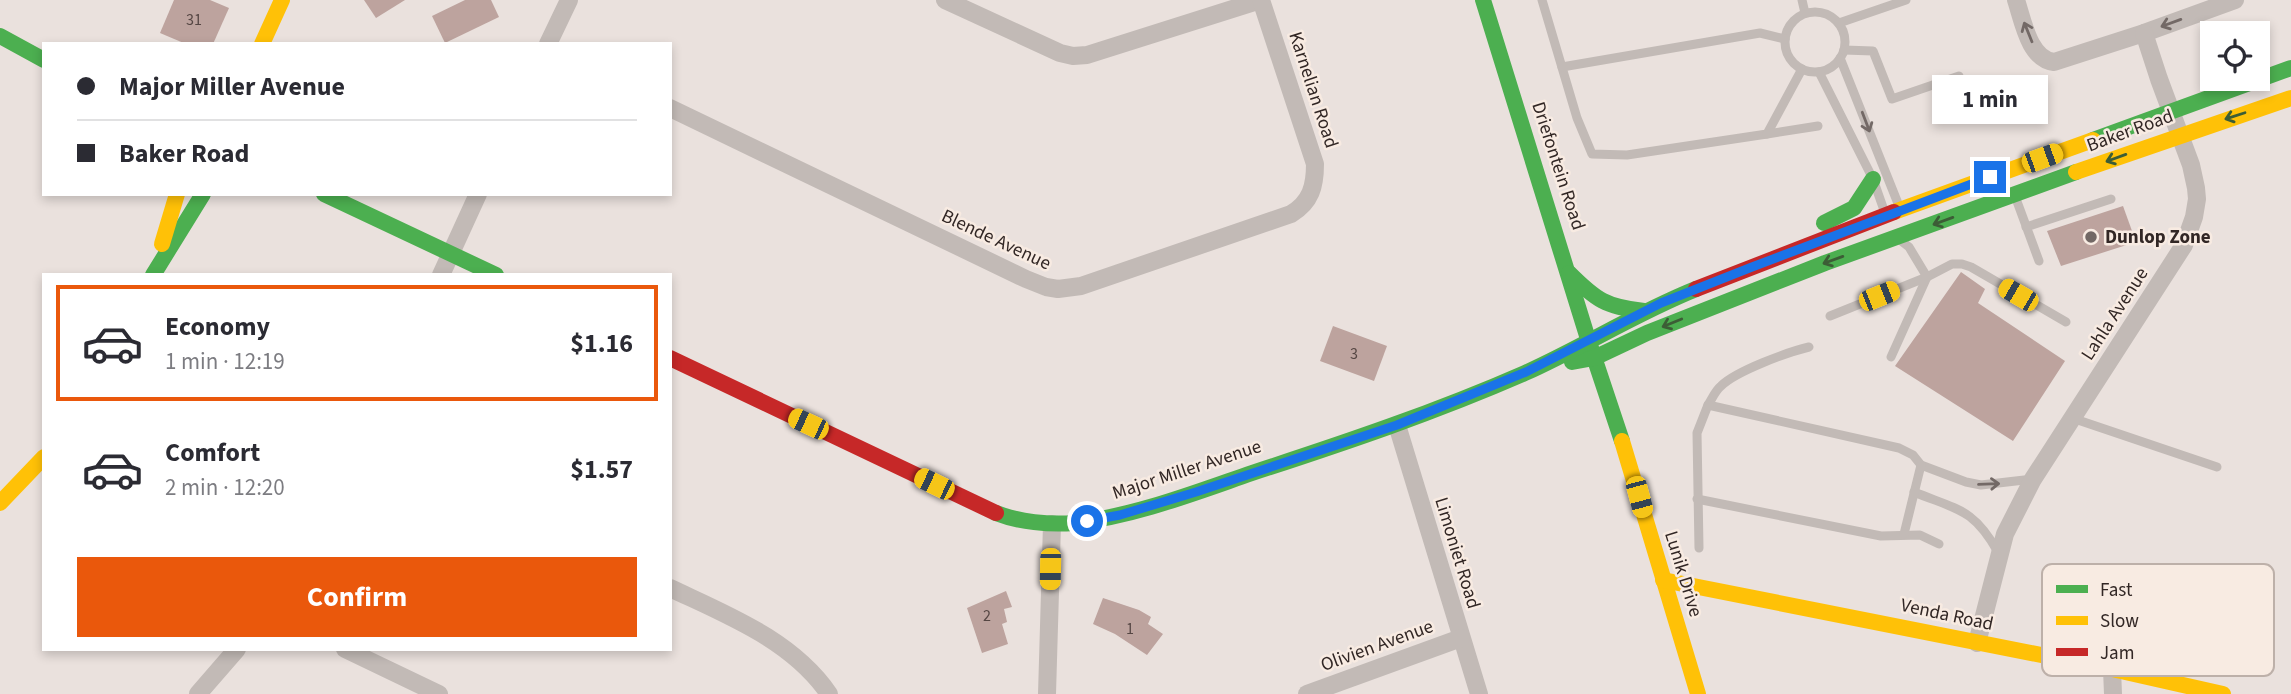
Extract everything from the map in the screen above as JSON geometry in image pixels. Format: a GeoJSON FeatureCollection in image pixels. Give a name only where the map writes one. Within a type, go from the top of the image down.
{"type":"FeatureCollection","features":[{"type":"Feature","properties":{"kind":"main road"},"geometry":{"type":"LineString","coordinates":[[263,42],[282,0]]}},
{"type":"Feature","properties":{"kind":"main road","name":"Driefontein Road"},"geometry":{"type":"LineString","coordinates":[[1483,0],[1590,348]]}},
{"type":"Feature","properties":{"kind":"main road"},"geometry":{"type":"LineString","coordinates":[[0,36],[42,59]]}},
{"type":"Feature","properties":{"kind":"main road","name":"Baker Road"},"geometry":{"type":"LineString","coordinates":[[1590,348],[1644,311],[1752,267],[2291,68]]}},
{"type":"Feature","properties":{"kind":"main road","name":"Baker Road"},"geometry":{"type":"LineString","coordinates":[[1590,348],[1647,333],[1735,297],[1906,239],[2015,195],[2291,98]]}},
{"type":"Feature","properties":{"kind":"main road"},"geometry":{"type":"LineString","coordinates":[[1752,267],[1781,240],[1854,208],[1873,179]]}},
{"type":"Feature","properties":{"kind":"main road"},"geometry":{"type":"LineString","coordinates":[[154,272],[176,196]]}},
{"type":"Feature","properties":{"kind":"main road"},"geometry":{"type":"LineString","coordinates":[[154,272],[201,196]]}},
{"type":"Feature","properties":{"kind":"main road"},"geometry":{"type":"LineString","coordinates":[[329,196],[492,273]]}},
{"type":"Feature","properties":{"kind":"main road"},"geometry":{"type":"LineString","coordinates":[[1569,273],[1594,298],[1604,304],[1620,309],[1644,311]]}},
{"type":"Feature","properties":{"kind":"main road","name":"Major Miller Avenue"},"geometry":{"type":"LineString","coordinates":[[672,359],[984,508],[1009,518],[1052,524],[1087,521],[1132,511],[1196,492],[1397,425],[1590,348]]}},
{"type":"Feature","properties":{"kind":"main road","name":"Lunik Drive"},"geometry":{"type":"LineString","coordinates":[[1590,348],[1633,474],[1698,694]]}},
{"type":"Feature","properties":{"kind":"main road"},"geometry":{"type":"LineString","coordinates":[[0,503],[42,459]]}},
{"type":"Feature","properties":{"kind":"main road","name":"Venda Road"},"geometry":{"type":"LineString","coordinates":[[1663,580],[2042,656]]}},
{"type":"Feature","properties":{"kind":"main road","name":"Venda Road"},"geometry":{"type":"LineString","coordinates":[[2143,676],[2222,694]]}},
{"type":"Feature","properties":{"kind":"street"},"geometry":{"type":"LineString","coordinates":[[549,42],[569,0]]}},
{"type":"Feature","properties":{"kind":"street"},"geometry":{"type":"LineString","coordinates":[[946,0],[1060,53],[1073,56],[1107,50],[1261,0]]}},
{"type":"Feature","properties":{"kind":"street","name":"Karnelian Road"},"geometry":{"type":"LineString","coordinates":[[1261,0],[1315,164],[1311,193]]}},
{"type":"Feature","properties":{"kind":"street"},"geometry":{"type":"LineString","coordinates":[[2016,0],[2035,50],[2045,61],[2062,61],[2235,0]]}},
{"type":"Feature","properties":{"kind":"street","name":"Baker Road"},"geometry":{"type":"LineString","coordinates":[[2144,33],[2171,111]]}},
{"type":"Feature","properties":{"kind":"street","name":"Blende Avenue"},"geometry":{"type":"LineString","coordinates":[[672,109],[1026,279],[1058,289],[1082,286],[1291,214],[1300,209],[1311,193]]}},
{"type":"Feature","properties":{"kind":"street","name":"Lahla Avenue"},"geometry":{"type":"LineString","coordinates":[[1977,643],[2005,534],[2033,479],[2184,245],[2194,218],[2197,199],[2191,164],[2171,111]]}},
{"type":"Feature","properties":{"kind":"street"},"geometry":{"type":"LineString","coordinates":[[442,273],[477,196]]}},
{"type":"Feature","properties":{"kind":"street","name":"Limoniet Road"},"geometry":{"type":"LineString","coordinates":[[1397,425],[1479,694]]}},
{"type":"Feature","properties":{"kind":"street"},"geometry":{"type":"LineString","coordinates":[[1047,694],[1052,524]]}},
{"type":"Feature","properties":{"kind":"street"},"geometry":{"type":"LineString","coordinates":[[672,589],[743,622],[769,638],[808,669],[829,694]]}},
{"type":"Feature","properties":{"kind":"street","name":"Olivien Avenue"},"geometry":{"type":"LineString","coordinates":[[1307,694],[1461,638]]}},
{"type":"Feature","properties":{"kind":"street"},"geometry":{"type":"LineString","coordinates":[[198,694],[235,651]]}},
{"type":"Feature","properties":{"kind":"street"},"geometry":{"type":"LineString","coordinates":[[349,651],[439,694]]}},
{"type":"Feature","properties":{"kind":"street"},"geometry":{"type":"LineString","coordinates":[[2112,676],[2113,694]]}},
{"type":"Feature","properties":{"kind":"lane"},"geometry":{"type":"LineString","coordinates":[[1542,0],[1577,118],[1592,154],[1627,155],[1818,126]]}},
{"type":"Feature","properties":{"kind":"lane"},"geometry":{"type":"LineString","coordinates":[[1802,0],[1805,13]]}},
{"type":"Feature","properties":{"kind":"lane"},"geometry":{"type":"LineString","coordinates":[[1839,23],[1906,0]]}},
{"type":"Feature","properties":{"kind":"lane"},"geometry":{"type":"LineString","coordinates":[[1842,54],[1835,65],[1819,72],[1802,69],[1788,57],[1785,39],[1791,23],[1805,13],[1824,13],[1839,23],[1844,32],[1842,54],[1894,213],[1927,276]]}},
{"type":"Feature","properties":{"kind":"lane"},"geometry":{"type":"LineString","coordinates":[[1562,67],[1760,33],[1785,39]]}},
{"type":"Feature","properties":{"kind":"lane"},"geometry":{"type":"LineString","coordinates":[[1842,54],[1872,51],[1892,99],[1959,76]]}},
{"type":"Feature","properties":{"kind":"lane"},"geometry":{"type":"LineString","coordinates":[[1767,134],[1802,69]]}},
{"type":"Feature","properties":{"kind":"lane"},"geometry":{"type":"LineString","coordinates":[[1819,72],[1906,239]]}},
{"type":"Feature","properties":{"kind":"lane"},"geometry":{"type":"LineString","coordinates":[[2015,195],[2039,261]]}},
{"type":"Feature","properties":{"kind":"lane"},"geometry":{"type":"LineString","coordinates":[[2026,227],[2110,199]]}},
{"type":"Feature","properties":{"kind":"lane"},"geometry":{"type":"LineString","coordinates":[[1830,316],[1952,264],[1962,264],[2066,322]]}},
{"type":"Feature","properties":{"kind":"lane"},"geometry":{"type":"LineString","coordinates":[[1891,357],[1927,276]]}},
{"type":"Feature","properties":{"kind":"lane"},"geometry":{"type":"LineString","coordinates":[[1699,548],[1697,433],[1708,405],[1718,388],[1727,380],[1787,352],[1809,347]]}},
{"type":"Feature","properties":{"kind":"lane"},"geometry":{"type":"LineString","coordinates":[[1708,405],[1899,448],[1913,455],[1921,465],[1966,482],[1981,485],[2033,479]]}},
{"type":"Feature","properties":{"kind":"lane"},"geometry":{"type":"LineString","coordinates":[[2073,418],[2217,467]]}},
{"type":"Feature","properties":{"kind":"lane"},"geometry":{"type":"LineString","coordinates":[[1904,534],[1921,465]]}},
{"type":"Feature","properties":{"kind":"lane"},"geometry":{"type":"LineString","coordinates":[[1914,492],[1968,513],[1988,535],[1999,554]]}},
{"type":"Feature","properties":{"kind":"lane"},"geometry":{"type":"LineString","coordinates":[[1697,499],[1881,536],[1920,535],[1939,544]]}},
{"type":"Feature","properties":{"kind":"building"},"geometry":{"type":"Polygon","coordinates":[[[174,0],[210,0],[229,8],[214,42],[181,42],[160,33],[174,0]]]}},
{"type":"Feature","properties":{"kind":"building"},"geometry":{"type":"Polygon","coordinates":[[[364,0],[405,0],[376,18],[364,0]]]}},
{"type":"Feature","properties":{"kind":"building"},"geometry":{"type":"Polygon","coordinates":[[[465,0],[491,0],[499,17],[445,42],[432,16],[465,0]]]}},
{"type":"Feature","properties":{"kind":"building"},"geometry":{"type":"Polygon","coordinates":[[[2123,206],[2136,242],[2061,266],[2047,231],[2123,206]]]}},
{"type":"Feature","properties":{"kind":"building"},"geometry":{"type":"Polygon","coordinates":[[[1961,272],[1985,289],[1978,303],[2065,361],[2013,441],[1895,366],[1961,272]]]}},
{"type":"Feature","properties":{"kind":"building"},"geometry":{"type":"Polygon","coordinates":[[[1333,326],[1387,346],[1374,381],[1320,361],[1333,326]]]}},
{"type":"Feature","properties":{"kind":"building"},"geometry":{"type":"Polygon","coordinates":[[[1006,591],[1012,607],[1004,609],[1007,622],[1002,624],[1008,644],[982,653],[967,608],[1006,591]]]}},
{"type":"Feature","properties":{"kind":"building"},"geometry":{"type":"Polygon","coordinates":[[[1103,598],[1151,617],[1148,624],[1163,634],[1147,655],[1115,634],[1093,624],[1103,598]]]}},
{"type":"Feature","properties":{"kind":"traffic: fast"},"geometry":{"type":"LineString","coordinates":[[1483,0],[1622,441]]}},
{"type":"Feature","properties":{"kind":"traffic: fast"},"geometry":{"type":"LineString","coordinates":[[0,36],[42,59]]}},
{"type":"Feature","properties":{"kind":"traffic: fast"},"geometry":{"type":"LineString","coordinates":[[2093,140],[2291,68]]}},
{"type":"Feature","properties":{"kind":"traffic: fast"},"geometry":{"type":"LineString","coordinates":[[1572,362],[1594,358],[1647,333],[1825,263],[2076,172]]}},
{"type":"Feature","properties":{"kind":"traffic: fast"},"geometry":{"type":"LineString","coordinates":[[1824,223],[1854,208],[1873,179]]}},
{"type":"Feature","properties":{"kind":"traffic: fast"},"geometry":{"type":"LineString","coordinates":[[154,273],[202,196]]}},
{"type":"Feature","properties":{"kind":"traffic: fast"},"geometry":{"type":"LineString","coordinates":[[328,196],[492,273]]}},
{"type":"Feature","properties":{"kind":"traffic: fast"},"geometry":{"type":"LineString","coordinates":[[1569,273],[1602,301],[1644,311]]}},
{"type":"Feature","properties":{"kind":"traffic: fast"},"geometry":{"type":"LineString","coordinates":[[996,513],[1034,522],[1074,523],[1164,503],[1458,401],[1547,363],[1696,289]]}},
{"type":"Feature","properties":{"kind":"traffic: slow"},"geometry":{"type":"LineString","coordinates":[[263,42],[282,0]]}},
{"type":"Feature","properties":{"kind":"traffic: slow"},"geometry":{"type":"LineString","coordinates":[[2076,172],[2291,98]]}},
{"type":"Feature","properties":{"kind":"traffic: slow"},"geometry":{"type":"LineString","coordinates":[[1894,212],[2093,140]]}},
{"type":"Feature","properties":{"kind":"traffic: slow"},"geometry":{"type":"LineString","coordinates":[[162,244],[176,196]]}},
{"type":"Feature","properties":{"kind":"traffic: slow"},"geometry":{"type":"LineString","coordinates":[[1622,441],[1698,694]]}},
{"type":"Feature","properties":{"kind":"traffic: slow"},"geometry":{"type":"LineString","coordinates":[[0,503],[42,459]]}},
{"type":"Feature","properties":{"kind":"traffic: slow"},"geometry":{"type":"LineString","coordinates":[[1663,580],[2042,655]]}},
{"type":"Feature","properties":{"kind":"traffic: slow"},"geometry":{"type":"LineString","coordinates":[[2143,676],[2223,694]]}},
{"type":"Feature","properties":{"kind":"traffic: jam"},"geometry":{"type":"LineString","coordinates":[[1696,289],[1894,212]]}},
{"type":"Feature","properties":{"kind":"traffic: jam"},"geometry":{"type":"LineString","coordinates":[[672,359],[996,513]]}},
{"type":"Feature","properties":{"kind":"place","name":"Dunlop Zone"},"geometry":{"type":"Point","coordinates":[2091,237]}},
{"type":"Feature","properties":{"kind":"route"},"geometry":{"type":"LineString","coordinates":[[1087,521],[1120,515],[1196,492],[1397,425],[1526,372],[1661,303],[1990,177]]}}]}
